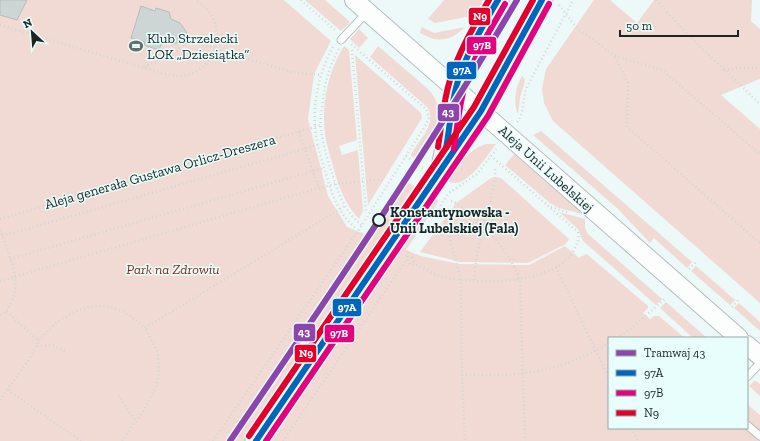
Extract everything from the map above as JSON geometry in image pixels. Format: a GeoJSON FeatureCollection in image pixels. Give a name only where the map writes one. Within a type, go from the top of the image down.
{"type":"FeatureCollection","features":[{"type":"Feature","properties":{"kind":"main road"},"geometry":{"type":"LineString","coordinates":[[256,441],[432,174],[446,149],[456,89],[472,44],[498,0]]}},
{"type":"Feature","properties":{"kind":"main road"},"geometry":{"type":"LineString","coordinates":[[432,174],[482,111],[550,2]]}},
{"type":"Feature","properties":{"kind":"street","name":"Aleja Unii Lubelskiej"},"geometry":{"type":"LineString","coordinates":[[360,6],[482,111],[738,337]]}},
{"type":"Feature","properties":{"kind":"street"},"geometry":{"type":"LineString","coordinates":[[748,346],[760,356]]}},
{"type":"Feature","properties":{"kind":"lane"},"geometry":{"type":"LineString","coordinates":[[341,40],[360,6]]}},
{"type":"Feature","properties":{"kind":"lane"},"geometry":{"type":"LineString","coordinates":[[748,376],[760,363]]}},
{"type":"Feature","properties":{"kind":"lane"},"geometry":{"type":"LineString","coordinates":[[748,426],[760,436]]}},
{"type":"Feature","properties":{"kind":"path"},"geometry":{"type":"LineString","coordinates":[[0,24],[174,76],[187,75],[200,70],[210,60],[215,50],[218,35],[215,21],[208,10],[195,0]]}},
{"type":"Feature","properties":{"kind":"path"},"geometry":{"type":"LineString","coordinates":[[213,441],[362,225],[428,123],[429,116],[426,108],[341,40],[301,0]]}},
{"type":"Feature","properties":{"kind":"path"},"geometry":{"type":"LineString","coordinates":[[518,120],[521,115],[523,98],[527,87],[573,0]]}},
{"type":"Feature","properties":{"kind":"path"},"geometry":{"type":"LineString","coordinates":[[656,0],[671,17],[760,104]]}},
{"type":"Feature","properties":{"kind":"path"},"geometry":{"type":"LineString","coordinates":[[550,2],[566,13],[576,27],[615,56],[662,70],[760,154]]}},
{"type":"Feature","properties":{"kind":"path"},"geometry":{"type":"LineString","coordinates":[[144,67],[179,49],[184,45],[186,40],[291,72],[321,75]]}},
{"type":"Feature","properties":{"kind":"path"},"geometry":{"type":"LineString","coordinates":[[341,40],[328,56],[321,75],[317,99],[315,127],[318,146],[329,186],[340,209],[348,221],[355,227]]}},
{"type":"Feature","properties":{"kind":"path"},"geometry":{"type":"LineString","coordinates":[[341,40],[326,78],[321,125],[325,149],[335,184],[345,206],[353,217],[362,225]]}},
{"type":"Feature","properties":{"kind":"path"},"geometry":{"type":"LineString","coordinates":[[352,50],[366,212]]}},
{"type":"Feature","properties":{"kind":"path"},"geometry":{"type":"LineString","coordinates":[[615,56],[628,83],[627,127],[760,243]]}},
{"type":"Feature","properties":{"kind":"path"},"geometry":{"type":"LineString","coordinates":[[724,70],[737,68],[760,68]]}},
{"type":"Feature","properties":{"kind":"path","name":"Aleja generała Gustawa Orlicz-Dreszera"},"geometry":{"type":"LineString","coordinates":[[0,219],[321,125]]}},
{"type":"Feature","properties":{"kind":"path"},"geometry":{"type":"LineString","coordinates":[[299,132],[319,188]]}},
{"type":"Feature","properties":{"kind":"path"},"geometry":{"type":"LineString","coordinates":[[438,210],[449,193],[472,178],[500,144]]}},
{"type":"Feature","properties":{"kind":"path"},"geometry":{"type":"LineString","coordinates":[[2,236],[318,146]]}},
{"type":"Feature","properties":{"kind":"path"},"geometry":{"type":"LineString","coordinates":[[406,156],[432,174]]}},
{"type":"Feature","properties":{"kind":"path"},"geometry":{"type":"LineString","coordinates":[[407,259],[410,265],[415,264],[435,274],[461,280],[486,281],[520,279],[556,267],[572,256],[579,241],[578,232],[491,156]]}},
{"type":"Feature","properties":{"kind":"path"},"geometry":{"type":"LineString","coordinates":[[10,259],[324,168]]}},
{"type":"Feature","properties":{"kind":"path"},"geometry":{"type":"LineString","coordinates":[[474,280],[476,259],[496,180],[495,169]]}},
{"type":"Feature","properties":{"kind":"path"},"geometry":{"type":"LineString","coordinates":[[0,281],[319,188],[335,184],[386,179]]}},
{"type":"Feature","properties":{"kind":"path"},"geometry":{"type":"LineString","coordinates":[[451,201],[456,203],[484,225],[517,271],[520,279],[525,441]]}},
{"type":"Feature","properties":{"kind":"path"},"geometry":{"type":"LineString","coordinates":[[145,328],[345,206]]}},
{"type":"Feature","properties":{"kind":"path"},"geometry":{"type":"LineString","coordinates":[[443,213],[461,280],[462,375],[465,441]]}},
{"type":"Feature","properties":{"kind":"path"},"geometry":{"type":"LineString","coordinates":[[0,230],[16,276],[16,287],[13,299],[6,311],[0,315]]}},
{"type":"Feature","properties":{"kind":"path"},"geometry":{"type":"LineString","coordinates":[[282,441],[407,259],[408,250]]}},
{"type":"Feature","properties":{"kind":"path"},"geometry":{"type":"LineString","coordinates":[[412,257],[415,264]]}},
{"type":"Feature","properties":{"kind":"path"},"geometry":{"type":"LineString","coordinates":[[689,269],[696,262]]}},
{"type":"Feature","properties":{"kind":"path"},"geometry":{"type":"LineString","coordinates":[[556,267],[608,377]]}},
{"type":"Feature","properties":{"kind":"path"},"geometry":{"type":"LineString","coordinates":[[618,337],[633,327],[665,299]]}},
{"type":"Feature","properties":{"kind":"path"},"geometry":{"type":"LineString","coordinates":[[732,307],[739,299]]}},
{"type":"Feature","properties":{"kind":"path"},"geometry":{"type":"LineString","coordinates":[[0,400],[39,341],[56,322],[72,312],[92,307],[105,306],[113,308],[125,313],[145,328],[158,354],[159,375],[156,387],[144,410],[122,441]]}},
{"type":"Feature","properties":{"kind":"path"},"geometry":{"type":"LineString","coordinates":[[6,311],[39,341]]}},
{"type":"Feature","properties":{"kind":"path"},"geometry":{"type":"LineString","coordinates":[[462,375],[523,373],[553,368],[578,359],[608,344]]}},
{"type":"Feature","properties":{"kind":"path"},"geometry":{"type":"LineString","coordinates":[[37,346],[52,345],[67,352]]}},
{"type":"Feature","properties":{"kind":"path"},"geometry":{"type":"LineString","coordinates":[[8,390],[81,441]]}},
{"type":"Feature","properties":{"kind":"path"},"geometry":{"type":"LineString","coordinates":[[119,394],[127,409],[136,421]]}},
{"type":"Feature","properties":{"kind":"path"},"geometry":{"type":"LineString","coordinates":[[632,429],[638,441]]}},
{"type":"Feature","properties":{"kind":"green space","name":"Park na Zdrowiu"},"geometry":{"type":"Polygon","coordinates":[[[0,0],[284,0],[331,41],[314,74],[308,119],[328,196],[347,227],[367,235],[403,179],[414,186],[379,240],[401,248],[435,199],[439,201],[406,250],[421,256],[459,264],[529,265],[565,246],[579,258],[586,254],[588,255],[648,306],[643,313],[650,319],[654,316],[659,316],[684,337],[608,337],[608,429],[748,429],[748,405],[760,415],[760,441],[0,441],[0,0]]]}},
{"type":"Feature","properties":{"kind":"green space"},"geometry":{"type":"Polygon","coordinates":[[[305,0],[325,0],[350,22],[341,31],[305,0]]]}},
{"type":"Feature","properties":{"kind":"green space"},"geometry":{"type":"Polygon","coordinates":[[[444,0],[483,0],[476,15],[435,23],[428,19],[444,0]]]}},
{"type":"Feature","properties":{"kind":"green space"},"geometry":{"type":"Polygon","coordinates":[[[594,0],[610,0],[637,23],[654,0],[752,0],[751,21],[760,29],[760,79],[721,95],[760,129],[760,303],[553,121],[544,103],[542,89],[546,69],[594,0]]]}},
{"type":"Feature","properties":{"kind":"green space"},"geometry":{"type":"Polygon","coordinates":[[[422,27],[434,33],[465,27],[454,36],[438,39],[420,33],[422,27]]]}},
{"type":"Feature","properties":{"kind":"green space"},"geometry":{"type":"Polygon","coordinates":[[[359,29],[368,38],[359,48],[350,39],[359,29]]]}},
{"type":"Feature","properties":{"kind":"green space"},"geometry":{"type":"Polygon","coordinates":[[[344,46],[349,50],[357,140],[339,146],[342,155],[358,150],[363,211],[359,219],[350,208],[341,190],[329,152],[324,128],[324,112],[328,82],[344,46]]]}},
{"type":"Feature","properties":{"kind":"green space"},"geometry":{"type":"Polygon","coordinates":[[[378,46],[428,89],[434,96],[438,105],[438,124],[416,159],[411,156],[411,154],[429,125],[430,113],[427,107],[370,57],[378,46]]]}},
{"type":"Feature","properties":{"kind":"green space"},"geometry":{"type":"Polygon","coordinates":[[[355,55],[421,113],[422,118],[368,205],[355,55]]]}},
{"type":"Feature","properties":{"kind":"green space"},"geometry":{"type":"Polygon","coordinates":[[[522,76],[525,79],[520,97],[518,115],[516,95],[522,76]]]}},
{"type":"Feature","properties":{"kind":"green space"},"geometry":{"type":"Polygon","coordinates":[[[541,131],[692,262],[687,268],[654,238],[650,243],[618,209],[533,135],[541,131]]]}},
{"type":"Feature","properties":{"kind":"green space"},"geometry":{"type":"Polygon","coordinates":[[[486,144],[496,144],[475,171],[461,182],[454,183],[448,181],[459,164],[468,154],[486,144]]]}},
{"type":"Feature","properties":{"kind":"green space"},"geometry":{"type":"Polygon","coordinates":[[[514,154],[583,214],[559,208],[550,203],[505,165],[514,154]]]}},
{"type":"Feature","properties":{"kind":"green space"},"geometry":{"type":"Polygon","coordinates":[[[491,178],[501,178],[569,239],[566,244],[528,263],[460,262],[420,252],[456,203],[491,178]]]}},
{"type":"Feature","properties":{"kind":"green space"},"geometry":{"type":"Polygon","coordinates":[[[559,212],[585,219],[585,228],[588,234],[662,299],[656,305],[583,241],[578,229],[559,212]]]}},
{"type":"Feature","properties":{"kind":"green space"},"geometry":{"type":"Polygon","coordinates":[[[696,266],[735,300],[730,305],[691,271],[696,266]]]}},
{"type":"Feature","properties":{"kind":"green space"},"geometry":{"type":"Polygon","coordinates":[[[666,302],[706,337],[692,337],[660,308],[666,302]]]}},
{"type":"Feature","properties":{"kind":"green space"},"geometry":{"type":"Polygon","coordinates":[[[739,303],[760,322],[760,331],[734,308],[739,303]]]}},
{"type":"Feature","properties":{"kind":"green space"},"geometry":{"type":"Polygon","coordinates":[[[754,381],[760,384],[760,396],[749,386],[754,381]]]}},
{"type":"Feature","properties":{"kind":"building"},"geometry":{"type":"Polygon","coordinates":[[[0,0],[27,0],[17,20],[0,15],[0,0]]]}},
{"type":"Feature","properties":{"kind":"building"},"geometry":{"type":"Polygon","coordinates":[[[141,6],[155,11],[156,8],[169,12],[171,19],[180,23],[187,33],[187,38],[183,44],[180,42],[173,44],[162,42],[159,50],[144,45],[145,42],[131,38],[141,6]]]}},
{"type":"Feature","properties":{"kind":"tram line","name":"43"},"geometry":{"type":"LineString","coordinates":[[230,441],[341,278],[413,168],[517,0]]}},
{"type":"Feature","properties":{"kind":"transit line","name":"N9"},"geometry":{"type":"LineString","coordinates":[[438,147],[450,80],[467,39],[489,0]]}},
{"type":"Feature","properties":{"kind":"transit line","name":"97A"},"geometry":{"type":"LineString","coordinates":[[446,148],[453,100],[457,84],[475,41],[498,0]]}},
{"type":"Feature","properties":{"kind":"transit line","name":"N9"},"geometry":{"type":"LineString","coordinates":[[249,436],[474,107],[533,0]]}},
{"type":"Feature","properties":{"kind":"transit line","name":"97A"},"geometry":{"type":"LineString","coordinates":[[256,441],[481,111],[542,0]]}},
{"type":"Feature","properties":{"kind":"transit line","name":"97B"},"geometry":{"type":"LineString","coordinates":[[454,149],[458,117],[465,85],[483,43],[505,4]]}},
{"type":"Feature","properties":{"kind":"transit line","name":"97B"},"geometry":{"type":"LineString","coordinates":[[266,441],[488,116],[549,4]]}},
{"type":"Feature","properties":{"kind":"place","name":"Klub Strzelecki LOK „Dziesiątka”"},"geometry":{"type":"Point","coordinates":[136,46]}},
{"type":"Feature","properties":{"kind":"place","name":"Konstantynowska - Unii Lubelskiej (Fala)"},"geometry":{"type":"Point","coordinates":[379,220]}}]}
